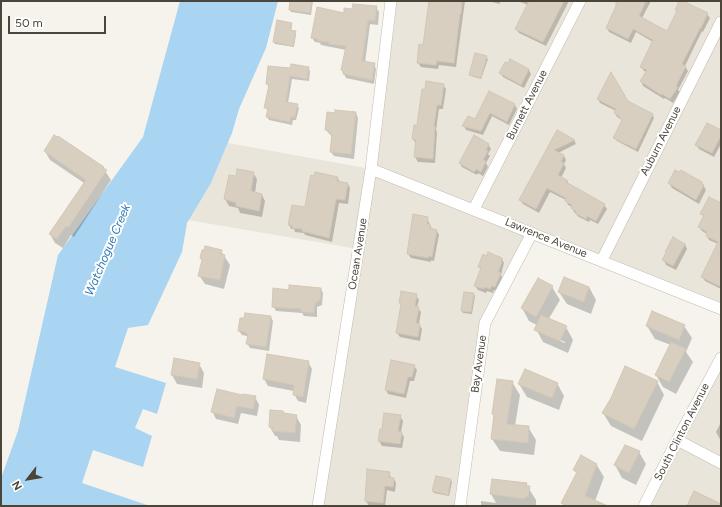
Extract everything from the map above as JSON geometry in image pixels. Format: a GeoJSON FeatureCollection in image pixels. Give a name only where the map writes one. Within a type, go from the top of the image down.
{"type":"FeatureCollection","features":[{"type":"Feature","properties":{"kind":"street","name":"Ocean Avenue"},"geometry":{"type":"LineString","coordinates":[[318,506],[371,169],[391,1]]}},
{"type":"Feature","properties":{"kind":"street","name":"Burnett Avenue"},"geometry":{"type":"LineString","coordinates":[[474,210],[580,1]]}},
{"type":"Feature","properties":{"kind":"street","name":"Auburn Avenue"},"geometry":{"type":"LineString","coordinates":[[602,260],[721,22]]}},
{"type":"Feature","properties":{"kind":"street","name":"Lawrence Avenue"},"geometry":{"type":"LineString","coordinates":[[371,169],[602,260],[721,309]]}},
{"type":"Feature","properties":{"kind":"street","name":"Bay Avenue"},"geometry":{"type":"LineString","coordinates":[[460,506],[485,323],[532,233]]}},
{"type":"Feature","properties":{"kind":"street","name":"South Clinton Avenue"},"geometry":{"type":"LineString","coordinates":[[644,506],[721,358]]}},
{"type":"Feature","properties":{"kind":"street"},"geometry":{"type":"LineString","coordinates":[[677,440],[721,463]]}},
{"type":"Feature","properties":{"kind":"shaded area"},"geometry":{"type":"Polygon","coordinates":[[[391,1],[721,1],[721,309],[532,233],[485,323],[460,506],[318,506],[358,249],[188,220],[211,183],[228,143],[371,169],[391,1]]]}},
{"type":"Feature","properties":{"kind":"shaded area"},"geometry":{"type":"Polygon","coordinates":[[[721,358],[721,506],[644,506],[721,358]]]}},
{"type":"Feature","properties":{"kind":"water","name":"Watchogue Creek"},"geometry":{"type":"Polygon","coordinates":[[[180,1],[278,1],[266,48],[239,109],[232,133],[211,183],[187,223],[182,252],[148,325],[128,328],[115,367],[166,383],[157,414],[143,409],[135,428],[152,436],[143,467],[93,450],[82,483],[150,506],[1,506],[1,478],[18,431],[58,255],[143,137],[180,1]]]}},
{"type":"Feature","properties":{"kind":"building"},"geometry":{"type":"Polygon","coordinates":[[[290,1],[312,1],[310,13],[289,10],[290,1]]]}},
{"type":"Feature","properties":{"kind":"building"},"geometry":{"type":"Polygon","coordinates":[[[429,1],[462,1],[454,63],[437,61],[436,65],[417,63],[419,44],[423,45],[429,1]]]}},
{"type":"Feature","properties":{"kind":"building"},"geometry":{"type":"Polygon","coordinates":[[[529,1],[564,1],[543,42],[515,29],[529,1]]]}},
{"type":"Feature","properties":{"kind":"building"},"geometry":{"type":"Polygon","coordinates":[[[616,1],[646,1],[639,16],[667,31],[677,11],[675,10],[679,1],[683,1],[708,13],[682,64],[686,66],[676,86],[678,87],[670,99],[662,94],[661,95],[640,81],[647,70],[640,67],[653,40],[633,29],[628,39],[606,28],[616,6],[616,1]]]}},
{"type":"Feature","properties":{"kind":"building"},"geometry":{"type":"Polygon","coordinates":[[[353,4],[377,6],[375,21],[368,20],[362,61],[375,63],[372,80],[343,74],[343,71],[341,70],[346,46],[329,44],[329,42],[318,41],[318,39],[311,38],[317,7],[344,13],[344,8],[352,9],[353,4]]]}},
{"type":"Feature","properties":{"kind":"building"},"geometry":{"type":"Polygon","coordinates":[[[277,20],[292,23],[290,30],[296,31],[293,46],[273,42],[277,20]]]}},
{"type":"Feature","properties":{"kind":"building"},"geometry":{"type":"Polygon","coordinates":[[[475,53],[487,56],[481,78],[469,75],[475,53]]]}},
{"type":"Feature","properties":{"kind":"building"},"geometry":{"type":"Polygon","coordinates":[[[510,59],[529,69],[521,85],[499,73],[505,62],[508,63],[510,59]]]}},
{"type":"Feature","properties":{"kind":"building"},"geometry":{"type":"Polygon","coordinates":[[[291,64],[309,67],[307,79],[290,76],[286,102],[298,104],[295,117],[291,117],[290,122],[266,117],[268,108],[264,108],[269,85],[266,84],[268,66],[290,68],[291,64]]]}},
{"type":"Feature","properties":{"kind":"building"},"geometry":{"type":"Polygon","coordinates":[[[611,72],[628,101],[653,114],[636,149],[613,138],[622,120],[614,113],[616,109],[597,99],[611,72]]]}},
{"type":"Feature","properties":{"kind":"building"},"geometry":{"type":"Polygon","coordinates":[[[426,81],[444,84],[441,105],[437,105],[434,126],[433,159],[414,157],[416,140],[412,139],[414,125],[417,125],[422,89],[425,89],[426,81]]]}},
{"type":"Feature","properties":{"kind":"building"},"geometry":{"type":"Polygon","coordinates":[[[489,91],[515,104],[507,122],[490,113],[481,131],[462,126],[468,116],[475,119],[489,91]]]}},
{"type":"Feature","properties":{"kind":"building"},"geometry":{"type":"Polygon","coordinates":[[[335,110],[356,112],[351,154],[330,152],[332,134],[329,133],[329,130],[325,130],[327,112],[335,113],[335,110]]]}},
{"type":"Feature","properties":{"kind":"building"},"geometry":{"type":"Polygon","coordinates":[[[707,123],[721,130],[721,136],[712,153],[695,145],[707,123]]]}},
{"type":"Feature","properties":{"kind":"building"},"geometry":{"type":"Polygon","coordinates":[[[557,130],[575,140],[554,150],[564,155],[561,162],[564,163],[558,175],[567,180],[566,182],[605,204],[596,221],[587,216],[586,219],[575,213],[576,211],[571,208],[572,205],[565,201],[566,198],[547,188],[536,209],[519,200],[557,130]]]}},
{"type":"Feature","properties":{"kind":"building"},"geometry":{"type":"Polygon","coordinates":[[[54,135],[57,137],[58,136],[107,170],[68,228],[66,226],[57,239],[49,234],[86,180],[44,151],[54,135]]]}},
{"type":"Feature","properties":{"kind":"building"},"geometry":{"type":"Polygon","coordinates":[[[474,135],[489,144],[486,150],[488,151],[483,160],[486,161],[481,172],[476,169],[474,172],[459,163],[474,135]]]}},
{"type":"Feature","properties":{"kind":"building"},"geometry":{"type":"Polygon","coordinates":[[[237,169],[254,172],[251,191],[262,194],[259,211],[236,206],[236,203],[224,199],[229,175],[236,176],[237,169]]]}},
{"type":"Feature","properties":{"kind":"building"},"geometry":{"type":"Polygon","coordinates":[[[675,170],[679,172],[681,170],[702,182],[704,185],[696,200],[668,183],[675,170]]]}},
{"type":"Feature","properties":{"kind":"building"},"geometry":{"type":"Polygon","coordinates":[[[315,172],[338,177],[337,181],[348,183],[345,200],[336,199],[329,238],[302,231],[302,229],[292,228],[292,225],[288,225],[292,205],[305,207],[310,178],[311,175],[314,176],[315,172]]]}},
{"type":"Feature","properties":{"kind":"building"},"geometry":{"type":"Polygon","coordinates":[[[709,197],[721,203],[721,287],[701,277],[718,242],[706,236],[707,232],[698,227],[704,215],[700,214],[709,197]]]}},
{"type":"Feature","properties":{"kind":"building"},"geometry":{"type":"Polygon","coordinates":[[[413,214],[428,217],[427,224],[430,224],[430,228],[437,230],[432,257],[429,256],[428,258],[407,254],[413,214]]]}},
{"type":"Feature","properties":{"kind":"building"},"geometry":{"type":"Polygon","coordinates":[[[673,237],[685,244],[673,266],[662,260],[673,237]]]}},
{"type":"Feature","properties":{"kind":"building"},"geometry":{"type":"Polygon","coordinates":[[[205,246],[222,250],[221,254],[225,255],[220,280],[198,276],[202,260],[200,258],[202,250],[204,250],[205,246]]]}},
{"type":"Feature","properties":{"kind":"building"},"geometry":{"type":"Polygon","coordinates":[[[488,252],[502,258],[498,272],[501,273],[495,287],[492,286],[490,289],[485,287],[484,289],[474,286],[481,268],[478,267],[483,254],[487,256],[488,252]]]}},
{"type":"Feature","properties":{"kind":"building"},"geometry":{"type":"Polygon","coordinates":[[[564,277],[589,287],[584,302],[558,292],[564,277]]]}},
{"type":"Feature","properties":{"kind":"building"},"geometry":{"type":"Polygon","coordinates":[[[538,278],[553,286],[536,317],[521,308],[538,278]]]}},
{"type":"Feature","properties":{"kind":"building"},"geometry":{"type":"Polygon","coordinates":[[[289,285],[321,288],[320,300],[315,303],[314,313],[301,312],[301,309],[272,307],[273,288],[289,290],[289,285]]]}},
{"type":"Feature","properties":{"kind":"building"},"geometry":{"type":"Polygon","coordinates":[[[401,291],[417,294],[415,306],[419,307],[416,323],[420,324],[418,337],[396,333],[401,304],[399,303],[401,291]]]}},
{"type":"Feature","properties":{"kind":"building"},"geometry":{"type":"Polygon","coordinates":[[[464,292],[474,293],[471,312],[461,311],[464,292]]]}},
{"type":"Feature","properties":{"kind":"building"},"geometry":{"type":"Polygon","coordinates":[[[652,311],[685,325],[679,340],[646,326],[652,311]]]}},
{"type":"Feature","properties":{"kind":"building"},"geometry":{"type":"Polygon","coordinates":[[[245,313],[271,316],[266,347],[246,344],[248,334],[238,331],[240,318],[244,318],[245,313]]]}},
{"type":"Feature","properties":{"kind":"building"},"geometry":{"type":"Polygon","coordinates":[[[541,315],[567,326],[560,341],[534,330],[541,315]]]}},
{"type":"Feature","properties":{"kind":"building"},"geometry":{"type":"Polygon","coordinates":[[[671,342],[686,349],[669,382],[655,375],[671,342]]]}},
{"type":"Feature","properties":{"kind":"building"},"geometry":{"type":"Polygon","coordinates":[[[267,354],[309,361],[303,397],[293,395],[294,385],[263,379],[267,354]]]}},
{"type":"Feature","properties":{"kind":"building"},"geometry":{"type":"Polygon","coordinates":[[[174,358],[200,363],[197,379],[171,375],[174,358]]]}},
{"type":"Feature","properties":{"kind":"building"},"geometry":{"type":"Polygon","coordinates":[[[391,360],[415,365],[412,377],[408,377],[404,394],[385,390],[391,360]]]}},
{"type":"Feature","properties":{"kind":"building"},"geometry":{"type":"Polygon","coordinates":[[[625,366],[658,381],[634,429],[602,413],[611,398],[625,366]]]}},
{"type":"Feature","properties":{"kind":"building"},"geometry":{"type":"Polygon","coordinates":[[[525,369],[558,383],[552,398],[518,384],[525,369]]]}},
{"type":"Feature","properties":{"kind":"building"},"geometry":{"type":"Polygon","coordinates":[[[497,379],[513,381],[507,424],[529,426],[528,443],[491,439],[494,415],[492,414],[497,379]]]}},
{"type":"Feature","properties":{"kind":"building"},"geometry":{"type":"Polygon","coordinates":[[[217,389],[242,395],[256,396],[253,409],[237,406],[234,418],[211,412],[217,389]]]}},
{"type":"Feature","properties":{"kind":"building"},"geometry":{"type":"Polygon","coordinates":[[[270,410],[283,411],[284,413],[297,415],[295,433],[272,431],[273,428],[269,427],[270,410]]]}},
{"type":"Feature","properties":{"kind":"building"},"geometry":{"type":"Polygon","coordinates":[[[384,413],[401,415],[398,431],[402,432],[400,444],[378,441],[380,429],[382,429],[384,413]]]}},
{"type":"Feature","properties":{"kind":"building"},"geometry":{"type":"Polygon","coordinates":[[[625,445],[640,451],[629,473],[614,465],[625,445]]]}},
{"type":"Feature","properties":{"kind":"building"},"geometry":{"type":"Polygon","coordinates":[[[581,455],[597,464],[585,496],[608,506],[567,506],[561,503],[577,472],[573,470],[581,455]]]}},
{"type":"Feature","properties":{"kind":"building"},"geometry":{"type":"Polygon","coordinates":[[[367,469],[390,472],[389,477],[394,478],[393,487],[385,486],[383,503],[365,501],[367,469]]]}},
{"type":"Feature","properties":{"kind":"building"},"geometry":{"type":"Polygon","coordinates":[[[436,476],[451,479],[448,495],[432,491],[436,476]]]}},
{"type":"Feature","properties":{"kind":"building"},"geometry":{"type":"Polygon","coordinates":[[[492,479],[527,483],[526,486],[530,486],[528,497],[525,497],[524,499],[490,494],[492,479]]]}},
{"type":"Feature","properties":{"kind":"building"},"geometry":{"type":"Polygon","coordinates":[[[694,491],[721,504],[721,506],[687,506],[694,491]]]}}]}
